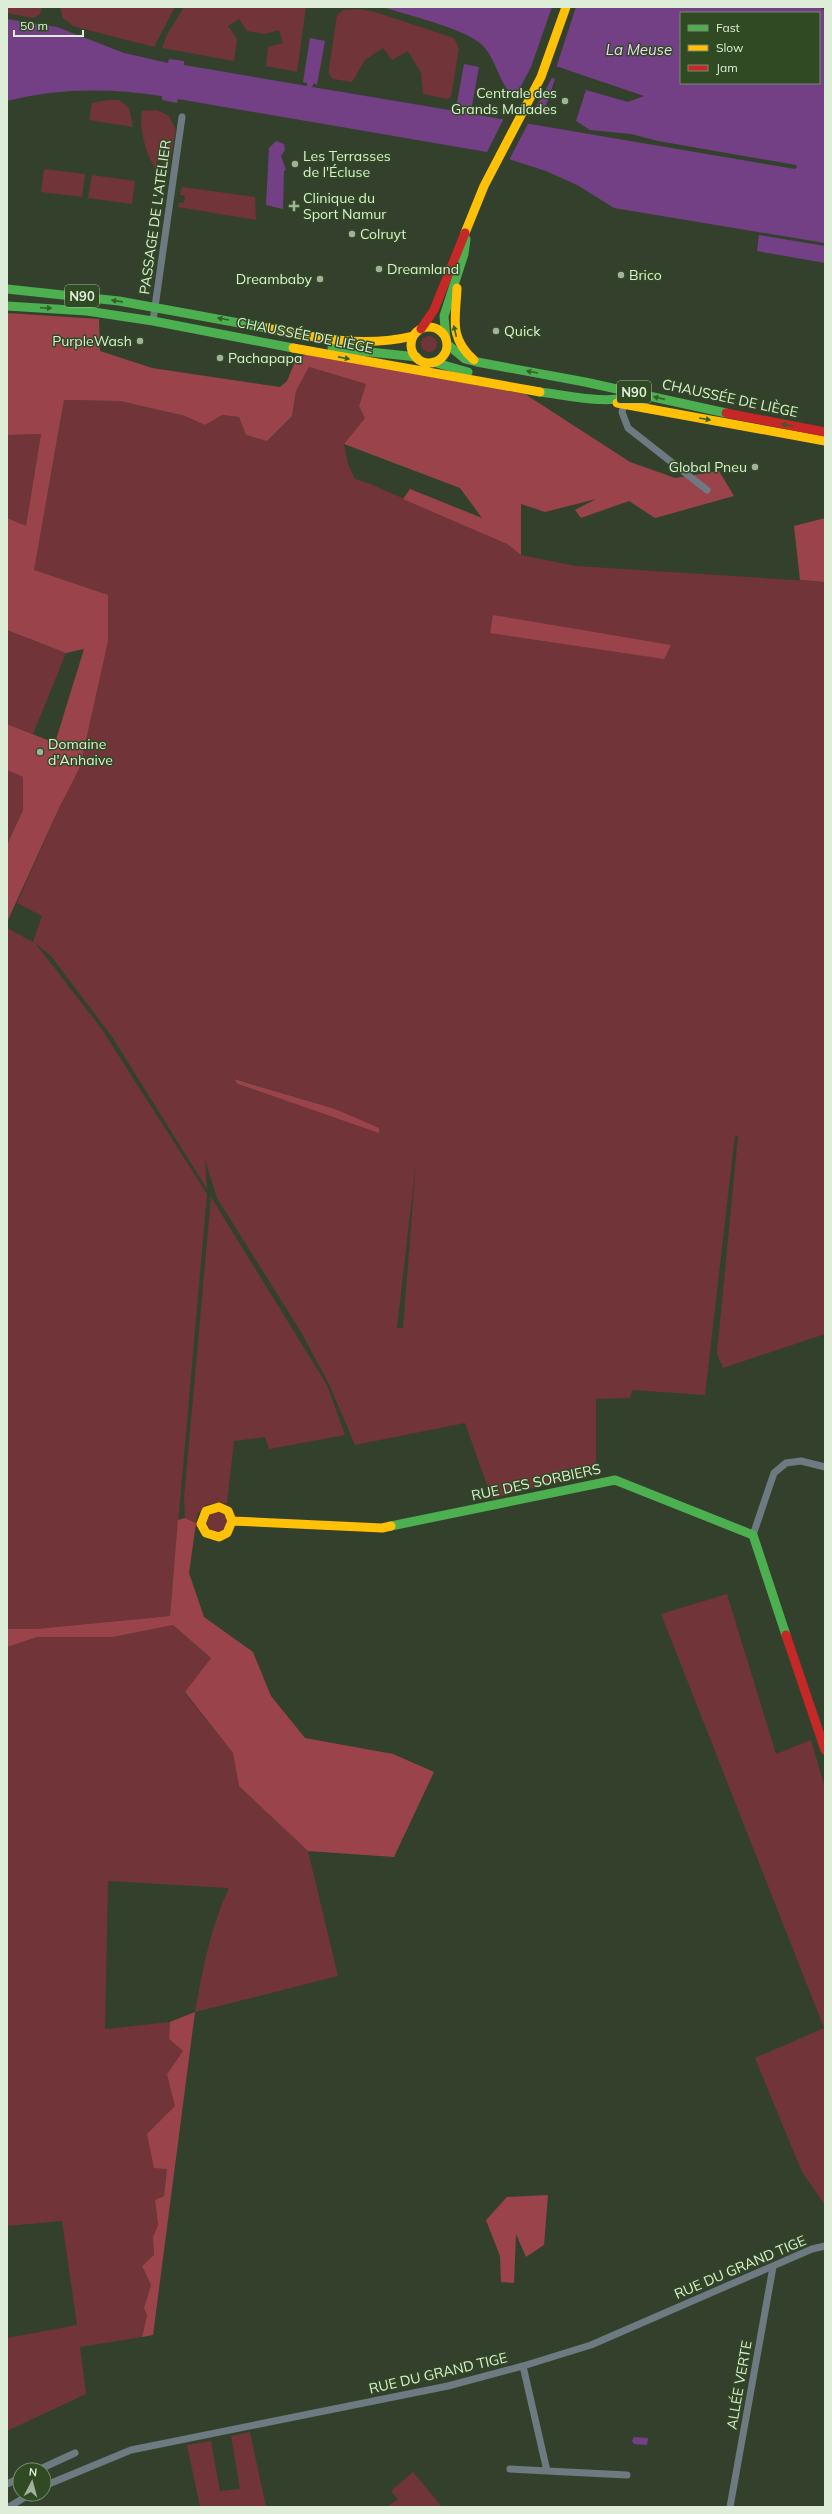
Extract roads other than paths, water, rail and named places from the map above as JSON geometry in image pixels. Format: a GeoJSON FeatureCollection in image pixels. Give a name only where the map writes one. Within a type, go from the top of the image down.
{"type":"FeatureCollection","features":[{"type":"Feature","properties":{"kind":"main road"},"geometry":{"type":"LineString","coordinates":[[421,329],[434,310],[467,231],[476,204],[541,77],[566,7]]}},
{"type":"Feature","properties":{"kind":"main road"},"geometry":{"type":"LineString","coordinates":[[433,362],[443,356],[446,341],[444,316],[464,254],[467,231]]}},
{"type":"Feature","properties":{"kind":"main road"},"geometry":{"type":"LineString","coordinates":[[457,277],[454,317],[456,335],[468,355],[477,362]]}},
{"type":"Feature","properties":{"kind":"main road","name":"CHAUSSÉE DE LIÈGE"},"geometry":{"type":"LineString","coordinates":[[7,290],[63,294],[156,307],[345,340],[389,342],[413,336]]}},
{"type":"Feature","properties":{"kind":"main road","name":"CHAUSSÉE DE LIÈGE"},"geometry":{"type":"LineString","coordinates":[[7,306],[87,311],[153,321],[538,392],[598,399]]}},
{"type":"Feature","properties":{"kind":"main road","name":"N90"},"geometry":{"type":"LineString","coordinates":[[413,336],[421,329],[430,327],[437,329],[446,341]]}},
{"type":"Feature","properties":{"kind":"main road"},"geometry":{"type":"LineString","coordinates":[[413,336],[412,350],[416,358]]}},
{"type":"Feature","properties":{"kind":"main road","name":"CHAUSSÉE DE LIÈGE"},"geometry":{"type":"LineString","coordinates":[[446,341],[465,359],[477,362],[638,393],[738,416],[825,432]]}},
{"type":"Feature","properties":{"kind":"main road","name":"N90"},"geometry":{"type":"LineString","coordinates":[[265,342],[389,353],[416,358],[425,362],[433,362]]}},
{"type":"Feature","properties":{"kind":"main road","name":"CHAUSSÉE DE LIÈGE"},"geometry":{"type":"LineString","coordinates":[[433,362],[480,375],[598,399],[825,440]]}},
{"type":"Feature","properties":{"kind":"main road"},"geometry":{"type":"LineString","coordinates":[[598,399],[628,399],[638,393]]}},
{"type":"Feature","properties":{"kind":"main road","name":"RUE DES SORBIERS"},"geometry":{"type":"LineString","coordinates":[[232,1521],[382,1528],[616,1480],[753,1535]]}},
{"type":"Feature","properties":{"kind":"main road"},"geometry":{"type":"LineString","coordinates":[[753,1535],[825,1750]]}},
{"type":"Feature","properties":{"kind":"street","name":"PASSAGE DE L'ATELIER"},"geometry":{"type":"LineString","coordinates":[[153,321],[182,117]]}},
{"type":"Feature","properties":{"kind":"street"},"geometry":{"type":"LineString","coordinates":[[624,404],[622,412],[628,428],[706,490]]}},
{"type":"Feature","properties":{"kind":"street"},"geometry":{"type":"LineString","coordinates":[[753,1535],[774,1473],[786,1463],[801,1461],[825,1467]]}},
{"type":"Feature","properties":{"kind":"street","name":"RUE DU GRAND TIGE"},"geometry":{"type":"LineString","coordinates":[[52,2483],[131,2450],[441,2387],[523,2366],[591,2345],[812,2249],[825,2246]]}},
{"type":"Feature","properties":{"kind":"street","name":"ALLÉE VERTE"},"geometry":{"type":"LineString","coordinates":[[730,2507],[773,2267]]}},
{"type":"Feature","properties":{"kind":"street"},"geometry":{"type":"LineString","coordinates":[[523,2366],[547,2471]]}},
{"type":"Feature","properties":{"kind":"street"},"geometry":{"type":"LineString","coordinates":[[52,2464],[75,2453]]}},
{"type":"Feature","properties":{"kind":"street"},"geometry":{"type":"LineString","coordinates":[[510,2469],[627,2475]]}},
{"type":"Feature","properties":{"kind":"water","name":"La Meuse"},"geometry":{"type":"Polygon","coordinates":[[[383,7],[819,7],[825,11],[825,243],[614,208],[579,186],[546,171],[487,152],[178,99],[177,103],[162,100],[162,96],[143,93],[104,91],[65,92],[7,101],[7,19],[57,27],[124,53],[168,63],[169,59],[184,61],[184,65],[307,86],[307,83],[303,82],[310,38],[325,41],[317,85],[314,83],[312,87],[461,112],[460,107],[456,108],[464,64],[479,67],[471,111],[468,109],[466,113],[795,169],[797,167],[796,165],[658,141],[631,134],[590,130],[576,121],[586,90],[628,102],[644,96],[544,62],[539,72],[555,79],[544,111],[519,100],[510,93],[492,59],[481,44],[473,38],[434,22],[383,7]]]}},
{"type":"Feature","properties":{"kind":"water"},"geometry":{"type":"Polygon","coordinates":[[[276,141],[284,144],[285,150],[281,156],[286,170],[284,171],[283,209],[266,205],[269,148],[276,141]]]}},
{"type":"Feature","properties":{"kind":"water"},"geometry":{"type":"Polygon","coordinates":[[[759,235],[825,246],[825,263],[757,251],[759,235]]]}},
{"type":"Feature","properties":{"kind":"water"},"geometry":{"type":"Polygon","coordinates":[[[634,2437],[648,2438],[647,2445],[634,2444],[632,2441],[634,2437]]]}},
{"type":"Feature","properties":{"kind":"place","name":"Centrale des Grands Malades"},"geometry":{"type":"Point","coordinates":[565,101]}},
{"type":"Feature","properties":{"kind":"place","name":"Les Terrasses de l'Écluse"},"geometry":{"type":"Point","coordinates":[295,164]}},
{"type":"Feature","properties":{"kind":"place","name":"Clinique du Sport Namur"},"geometry":{"type":"Point","coordinates":[294,206]}},
{"type":"Feature","properties":{"kind":"place","name":"Colruyt"},"geometry":{"type":"Point","coordinates":[352,234]}},
{"type":"Feature","properties":{"kind":"place","name":"Dreamland"},"geometry":{"type":"Point","coordinates":[379,269]}},
{"type":"Feature","properties":{"kind":"place","name":"Brico"},"geometry":{"type":"Point","coordinates":[621,275]}},
{"type":"Feature","properties":{"kind":"place","name":"Dreambaby"},"geometry":{"type":"Point","coordinates":[320,279]}},
{"type":"Feature","properties":{"kind":"place","name":"Quick"},"geometry":{"type":"Point","coordinates":[496,331]}},
{"type":"Feature","properties":{"kind":"place","name":"PurpleWash"},"geometry":{"type":"Point","coordinates":[140,341]}},
{"type":"Feature","properties":{"kind":"place","name":"Pachapapa"},"geometry":{"type":"Point","coordinates":[220,358]}},
{"type":"Feature","properties":{"kind":"place","name":"Global Pneu"},"geometry":{"type":"Point","coordinates":[755,467]}},
{"type":"Feature","properties":{"kind":"place","name":"Domaine d'Anhaive"},"geometry":{"type":"Point","coordinates":[40,752]}}]}
